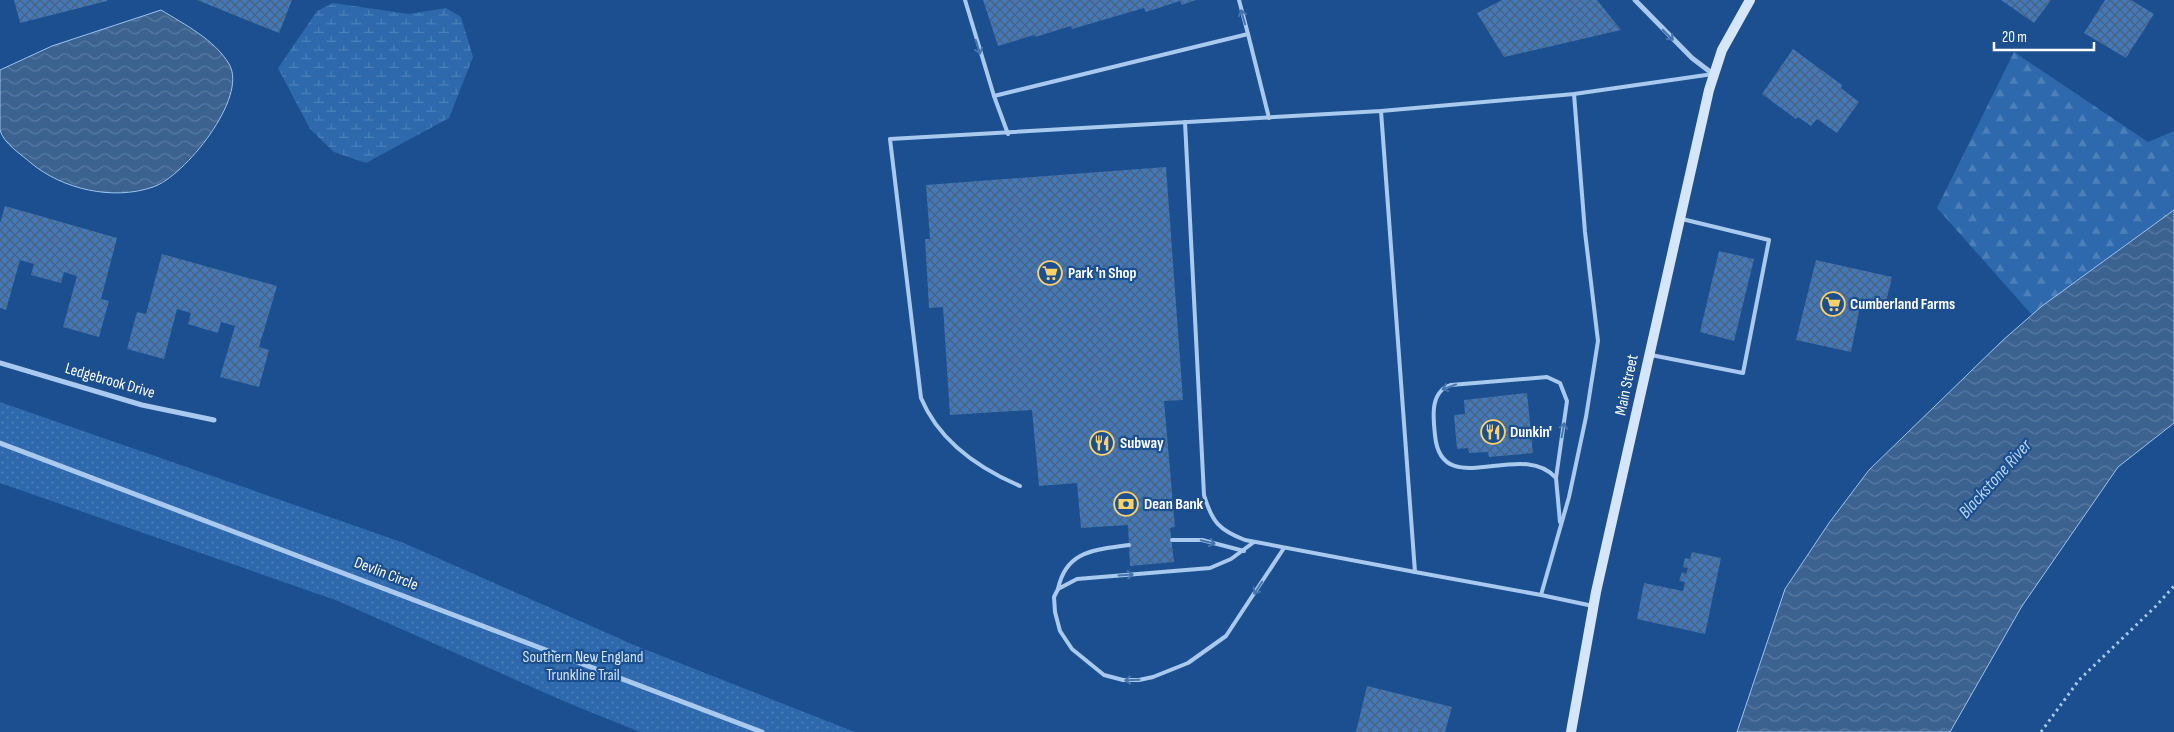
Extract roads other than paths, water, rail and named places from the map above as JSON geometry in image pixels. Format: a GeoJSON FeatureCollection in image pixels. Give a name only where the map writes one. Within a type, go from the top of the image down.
{"type":"FeatureCollection","features":[{"type":"Feature","properties":{"kind":"main road","name":"Main Street"},"geometry":{"type":"LineString","coordinates":[[1571,732],[1593,606],[1713,74],[1724,46],[1750,0]]}},
{"type":"Feature","properties":{"kind":"street"},"geometry":{"type":"LineString","coordinates":[[1635,0],[1692,58],[1713,74]]}},
{"type":"Feature","properties":{"kind":"street","name":"Ledgebrook Drive"},"geometry":{"type":"LineString","coordinates":[[0,363],[142,405],[214,420]]}},
{"type":"Feature","properties":{"kind":"street","name":"Devlin Circle"},"geometry":{"type":"LineString","coordinates":[[0,443],[762,732]]}},
{"type":"Feature","properties":{"kind":"lane"},"geometry":{"type":"LineString","coordinates":[[965,0],[994,96],[1008,134]]}},
{"type":"Feature","properties":{"kind":"lane"},"geometry":{"type":"LineString","coordinates":[[1239,0],[1269,118]]}},
{"type":"Feature","properties":{"kind":"lane"},"geometry":{"type":"LineString","coordinates":[[994,96],[1248,34]]}},
{"type":"Feature","properties":{"kind":"lane"},"geometry":{"type":"LineString","coordinates":[[1020,486],[985,469],[958,449],[928,415],[921,398],[890,139],[1008,134],[1381,111],[1574,94],[1713,74]]}},
{"type":"Feature","properties":{"kind":"lane"},"geometry":{"type":"LineString","coordinates":[[1541,595],[1561,526],[1586,417],[1598,341],[1585,232],[1574,94]]}},
{"type":"Feature","properties":{"kind":"lane"},"geometry":{"type":"LineString","coordinates":[[1381,111],[1415,572]]}},
{"type":"Feature","properties":{"kind":"lane"},"geometry":{"type":"LineString","coordinates":[[1185,122],[1204,495],[1214,522],[1224,532],[1254,542],[1593,606]]}},
{"type":"Feature","properties":{"kind":"lane"},"geometry":{"type":"LineString","coordinates":[[1649,355],[1743,372],[1769,240],[1680,219]]}},
{"type":"Feature","properties":{"kind":"lane"},"geometry":{"type":"LineString","coordinates":[[1556,478],[1546,469],[1526,463],[1464,468],[1447,463],[1436,447],[1433,412],[1437,396],[1443,389],[1451,385],[1535,377],[1556,379],[1564,390],[1567,401],[1556,478],[1561,526]]}},
{"type":"Feature","properties":{"kind":"lane"},"geometry":{"type":"LineString","coordinates":[[1172,540],[1202,540],[1244,551]]}},
{"type":"Feature","properties":{"kind":"lane"},"geometry":{"type":"LineString","coordinates":[[1058,590],[1077,579],[1210,568],[1244,551],[1254,542]]}},
{"type":"Feature","properties":{"kind":"lane"},"geometry":{"type":"LineString","coordinates":[[1129,545],[1093,550],[1074,559],[1066,568],[1054,597],[1055,612],[1060,631],[1072,650],[1104,675],[1123,680],[1139,680],[1153,677],[1188,663],[1226,636],[1284,548]]}},
{"type":"Feature","properties":{"kind":"water"},"geometry":{"type":"Polygon","coordinates":[[[161,10],[198,33],[216,47],[229,64],[233,78],[230,96],[222,115],[210,134],[181,168],[166,180],[153,187],[138,191],[121,193],[89,190],[58,180],[44,172],[5,140],[0,130],[0,70],[52,46],[161,10]]]}},
{"type":"Feature","properties":{"kind":"water","name":"Blackstone River"},"geometry":{"type":"Polygon","coordinates":[[[2174,210],[2174,423],[2118,467],[2022,606],[1950,732],[1737,732],[1785,589],[1829,523],[1869,470],[2002,341],[2042,306],[2174,210]]]}},
{"type":"Feature","properties":{"kind":"place","name":"Park 'n Shop"},"geometry":{"type":"Point","coordinates":[1050,273]}},
{"type":"Feature","properties":{"kind":"place","name":"Cumberland Farms"},"geometry":{"type":"Point","coordinates":[1833,304]}},
{"type":"Feature","properties":{"kind":"place","name":"Dunkin'"},"geometry":{"type":"Point","coordinates":[1493,432]}},
{"type":"Feature","properties":{"kind":"place","name":"Subway"},"geometry":{"type":"Point","coordinates":[1102,443]}},
{"type":"Feature","properties":{"kind":"place","name":"Dean Bank"},"geometry":{"type":"Point","coordinates":[1126,504]}},
{"type":"Feature","properties":{"kind":"park label","name":"Southern New England Trunkline Trail"},"geometry":{"type":"Point","coordinates":[583,666]}}]}
